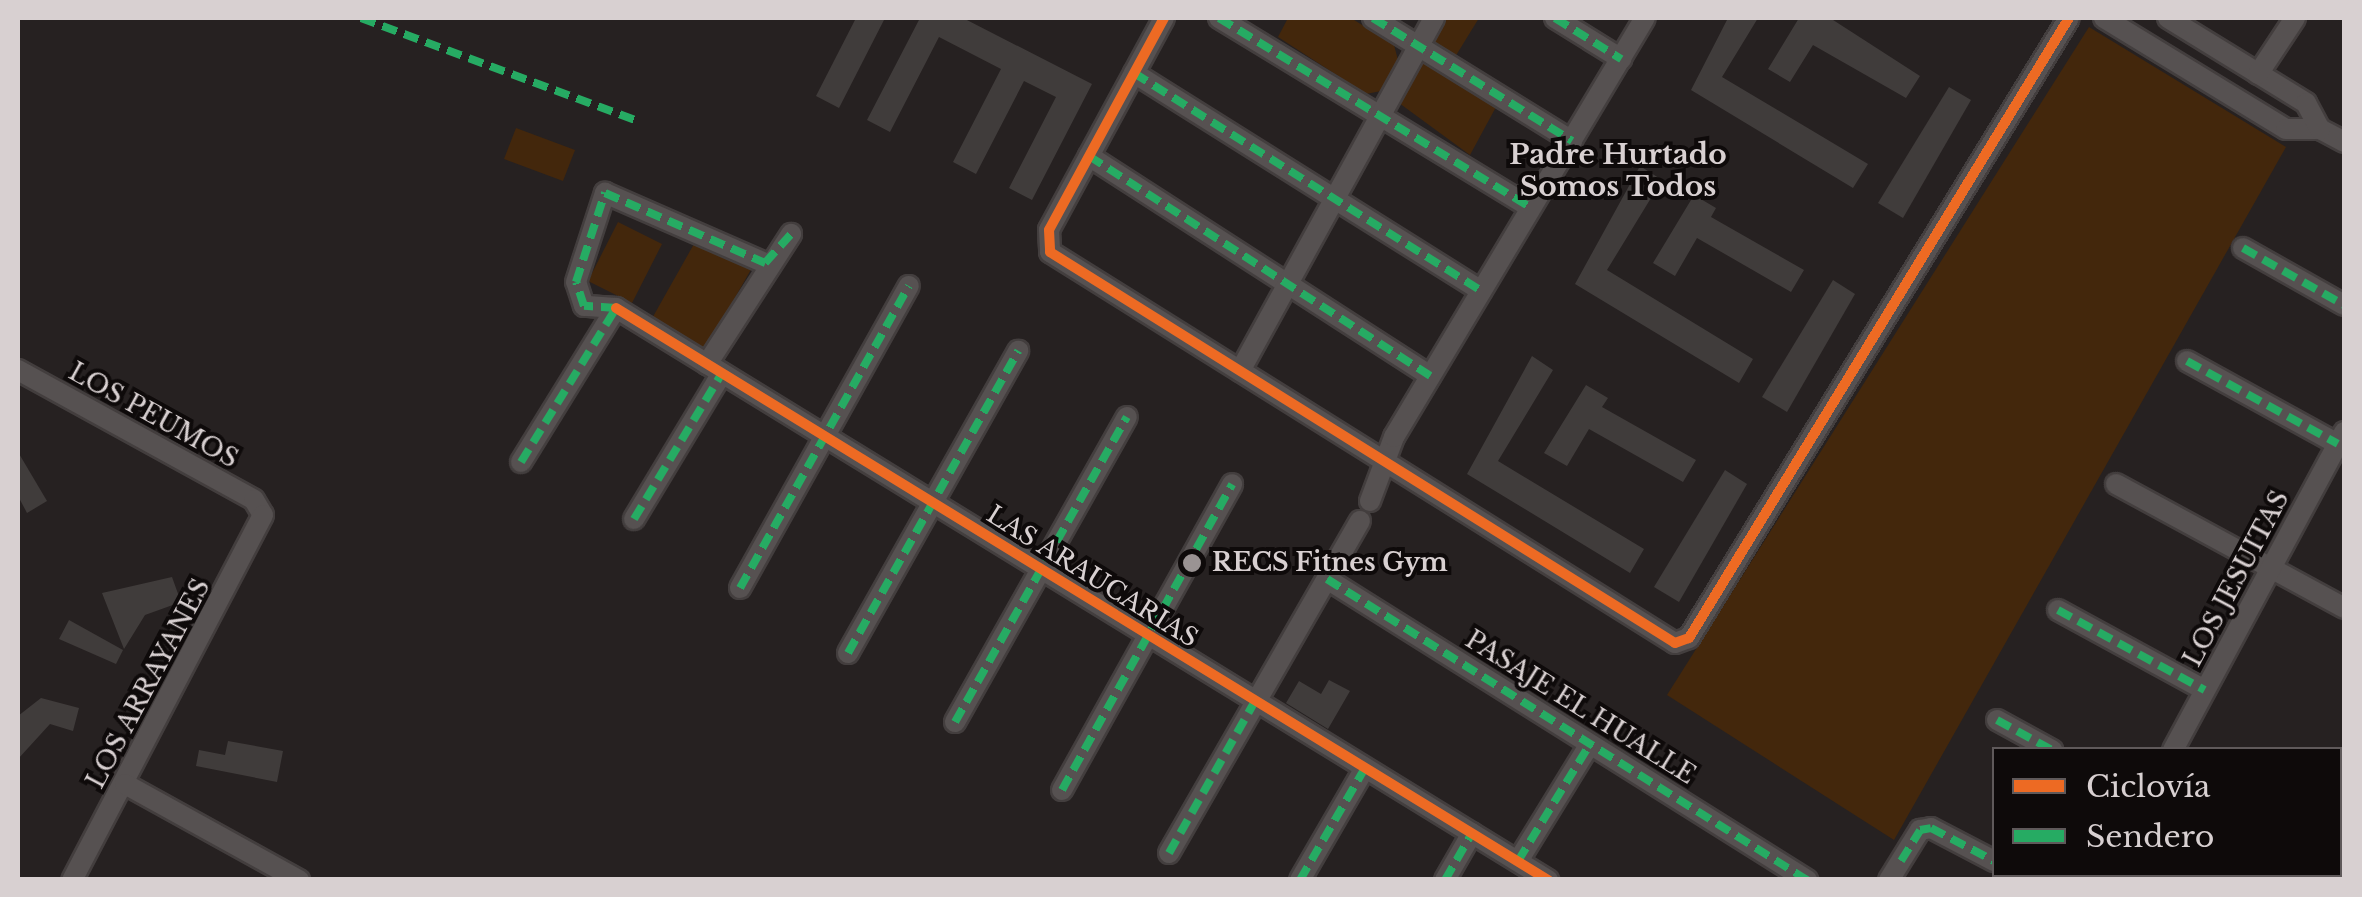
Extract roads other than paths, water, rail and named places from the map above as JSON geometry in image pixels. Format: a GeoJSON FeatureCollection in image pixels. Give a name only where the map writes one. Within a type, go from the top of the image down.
{"type":"FeatureCollection","features":[{"type":"Feature","properties":{"kind":"street"},"geometry":{"type":"LineString","coordinates":[[1164,18],[1049,230],[1050,252],[1674,644],[1690,638],[2069,18]]}},
{"type":"Feature","properties":{"kind":"street"},"geometry":{"type":"LineString","coordinates":[[1219,18],[1531,208]]}},
{"type":"Feature","properties":{"kind":"street"},"geometry":{"type":"LineString","coordinates":[[1373,18],[1572,140]]}},
{"type":"Feature","properties":{"kind":"street"},"geometry":{"type":"LineString","coordinates":[[1240,370],[1434,18]]}},
{"type":"Feature","properties":{"kind":"street"},"geometry":{"type":"LineString","coordinates":[[1555,18],[1621,58]]}},
{"type":"Feature","properties":{"kind":"street"},"geometry":{"type":"LineString","coordinates":[[1370,501],[1381,460],[1646,18]]}},
{"type":"Feature","properties":{"kind":"street"},"geometry":{"type":"LineString","coordinates":[[2104,18],[2286,129],[2320,129],[2344,142]]}},
{"type":"Feature","properties":{"kind":"street"},"geometry":{"type":"LineString","coordinates":[[2168,18],[2306,103],[2320,129]]}},
{"type":"Feature","properties":{"kind":"street"},"geometry":{"type":"LineString","coordinates":[[2258,74],[2295,18]]}},
{"type":"Feature","properties":{"kind":"street"},"geometry":{"type":"LineString","coordinates":[[1134,73],[1481,292]]}},
{"type":"Feature","properties":{"kind":"street"},"geometry":{"type":"LineString","coordinates":[[1089,156],[1430,376]]}},
{"type":"Feature","properties":{"kind":"street","name":"LAS ARAUCARIAS"},"geometry":{"type":"LineString","coordinates":[[765,263],[605,194],[576,282],[584,306],[616,308],[1548,880]]}},
{"type":"Feature","properties":{"kind":"street"},"geometry":{"type":"LineString","coordinates":[[634,519],[765,263],[790,234]]}},
{"type":"Feature","properties":{"kind":"street"},"geometry":{"type":"LineString","coordinates":[[2244,248],[2344,304]]}},
{"type":"Feature","properties":{"kind":"street"},"geometry":{"type":"LineString","coordinates":[[740,588],[909,286]]}},
{"type":"Feature","properties":{"kind":"street"},"geometry":{"type":"LineString","coordinates":[[521,462],[616,308]]}},
{"type":"Feature","properties":{"kind":"street"},"geometry":{"type":"LineString","coordinates":[[848,652],[1018,351]]}},
{"type":"Feature","properties":{"kind":"street"},"geometry":{"type":"LineString","coordinates":[[2188,361],[2341,438]]}},
{"type":"Feature","properties":{"kind":"street","name":"LOS PEUMOS"},"geometry":{"type":"LineString","coordinates":[[18,370],[262,509]]}},
{"type":"Feature","properties":{"kind":"street"},"geometry":{"type":"LineString","coordinates":[[955,722],[1127,417]]}},
{"type":"Feature","properties":{"kind":"street","name":"LOS JESUITAS"},"geometry":{"type":"LineString","coordinates":[[2175,747],[2341,438]]}},
{"type":"Feature","properties":{"kind":"street"},"geometry":{"type":"LineString","coordinates":[[1062,790],[1232,484]]}},
{"type":"Feature","properties":{"kind":"street"},"geometry":{"type":"LineString","coordinates":[[2116,484],[2344,608]]}},
{"type":"Feature","properties":{"kind":"street","name":"LOS ARRAYANES"},"geometry":{"type":"LineString","coordinates":[[72,880],[126,784],[262,509]]}},
{"type":"Feature","properties":{"kind":"street"},"geometry":{"type":"LineString","coordinates":[[1169,853],[1360,522]]}},
{"type":"Feature","properties":{"kind":"street","name":"PASAJE EL HUALLE"},"geometry":{"type":"LineString","coordinates":[[1327,579],[1807,880]]}},
{"type":"Feature","properties":{"kind":"street"},"geometry":{"type":"LineString","coordinates":[[2058,610],[2205,690]]}},
{"type":"Feature","properties":{"kind":"street"},"geometry":{"type":"LineString","coordinates":[[1998,720],[2047,747]]}},
{"type":"Feature","properties":{"kind":"street"},"geometry":{"type":"LineString","coordinates":[[1518,861],[1590,744]]}},
{"type":"Feature","properties":{"kind":"street"},"geometry":{"type":"LineString","coordinates":[[1300,880],[1365,768]]}},
{"type":"Feature","properties":{"kind":"street"},"geometry":{"type":"LineString","coordinates":[[126,784],[300,880]]}},
{"type":"Feature","properties":{"kind":"street"},"geometry":{"type":"LineString","coordinates":[[1889,880],[1901,860],[1932,828],[1992,860]]}},
{"type":"Feature","properties":{"kind":"street"},"geometry":{"type":"LineString","coordinates":[[1446,880],[1472,833]]}},
{"type":"Feature","properties":{"kind":"place","name":"RECS Fitnes Gym"},"geometry":{"type":"Point","coordinates":[1192,563]}},
{"type":"Feature","properties":{"kind":"district","name":"Padre Hurtado Somos Todos"},"geometry":{"type":"Point","coordinates":[1618,171]}}]}
